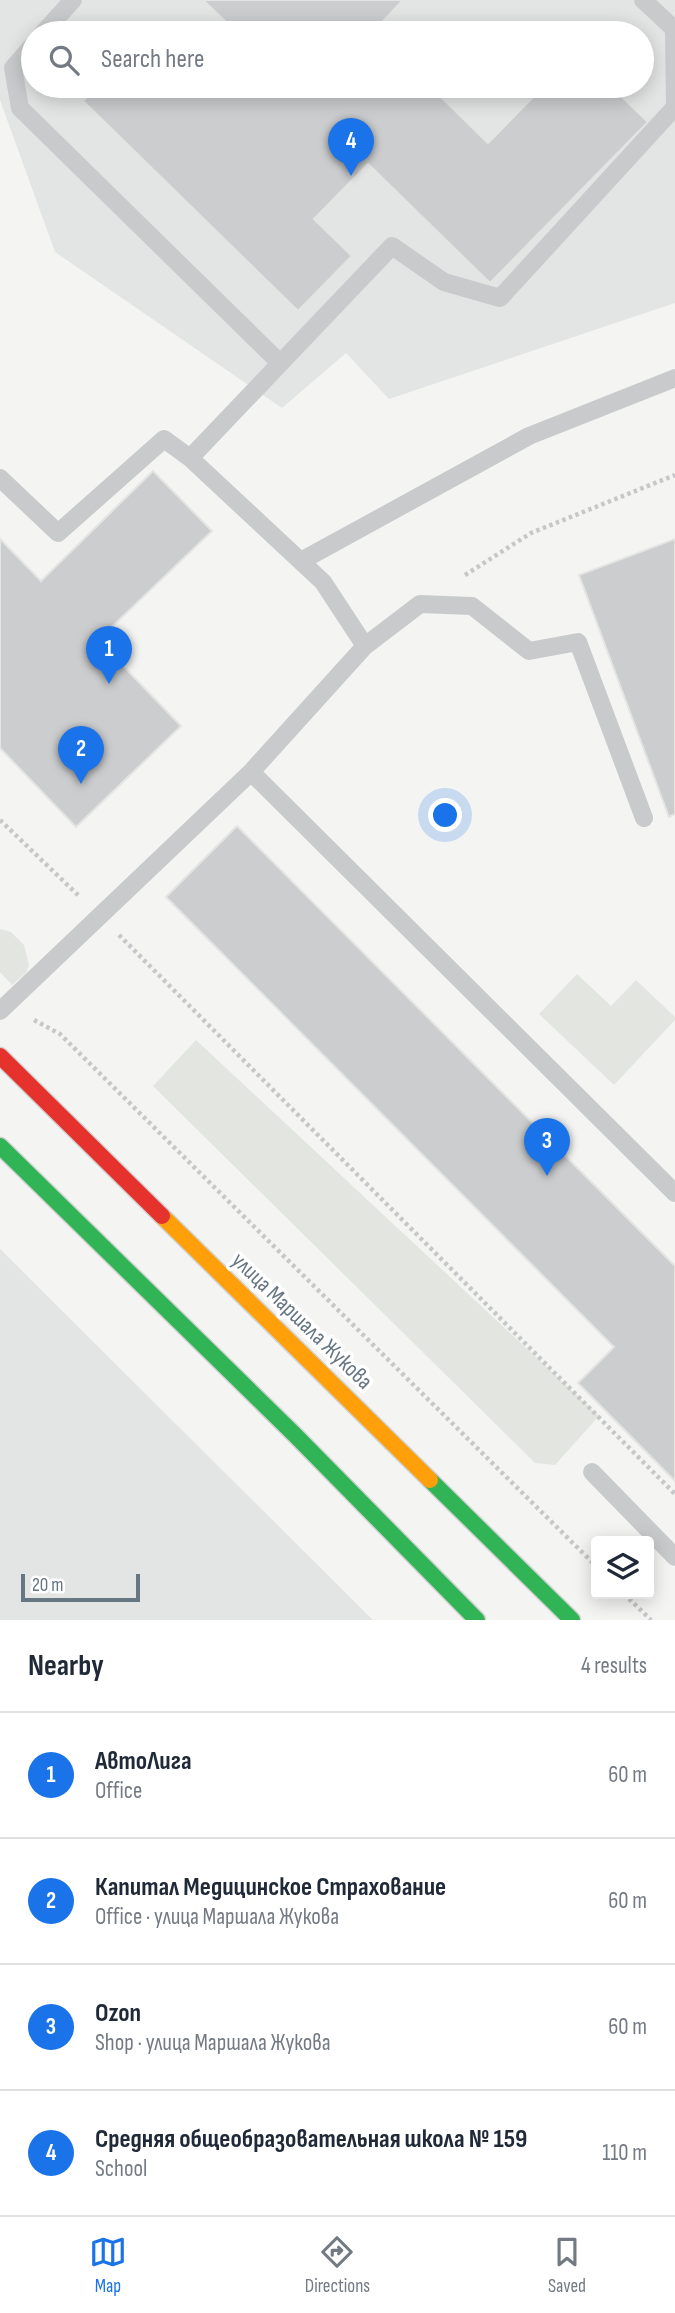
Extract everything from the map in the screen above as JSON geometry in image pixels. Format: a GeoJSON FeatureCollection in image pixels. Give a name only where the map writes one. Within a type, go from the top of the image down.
{"type":"FeatureCollection","features":[{"type":"Feature","properties":{"kind":"main road","name":"улица Маршала Жукова"},"geometry":{"type":"LineString","coordinates":[[0,1056],[572,1620]]}},
{"type":"Feature","properties":{"kind":"main road"},"geometry":{"type":"LineString","coordinates":[[0,1146],[295,1435],[477,1620]]}},
{"type":"Feature","properties":{"kind":"lane"},"geometry":{"type":"LineString","coordinates":[[54,21],[73,0]]}},
{"type":"Feature","properties":{"kind":"lane"},"geometry":{"type":"LineString","coordinates":[[190,457],[392,246],[444,282],[500,298],[675,107],[674,29],[643,0]]}},
{"type":"Feature","properties":{"kind":"lane"},"geometry":{"type":"LineString","coordinates":[[21,59],[13,68],[20,108],[280,363]]}},
{"type":"Feature","properties":{"kind":"lane"},"geometry":{"type":"LineString","coordinates":[[301,561],[529,436],[675,378]]}},
{"type":"Feature","properties":{"kind":"lane"},"geometry":{"type":"LineString","coordinates":[[0,478],[58,533],[164,439],[190,457],[323,582],[365,646]]}},
{"type":"Feature","properties":{"kind":"lane"},"geometry":{"type":"LineString","coordinates":[[3,1008],[251,772],[365,646],[420,604],[472,606],[529,651],[578,642],[644,818]]}},
{"type":"Feature","properties":{"kind":"lane"},"geometry":{"type":"LineString","coordinates":[[251,772],[675,1194]]}},
{"type":"Feature","properties":{"kind":"lane"},"geometry":{"type":"LineString","coordinates":[[592,1472],[675,1557]]}},
{"type":"Feature","properties":{"kind":"path"},"geometry":{"type":"LineString","coordinates":[[464,576],[531,533],[675,475]]}},
{"type":"Feature","properties":{"kind":"path"},"geometry":{"type":"LineString","coordinates":[[0,820],[100,916],[675,1494]]}},
{"type":"Feature","properties":{"kind":"path"},"geometry":{"type":"LineString","coordinates":[[3,1008],[60,1034],[591,1561]]}},
{"type":"Feature","properties":{"kind":"path"},"geometry":{"type":"LineString","coordinates":[[629,1599],[651,1620]]}},
{"type":"Feature","properties":{"kind":"shaded area"},"geometry":{"type":"Polygon","coordinates":[[[0,0],[675,0],[675,303],[389,399],[346,353],[282,408],[55,252],[0,100],[0,0]]]}},
{"type":"Feature","properties":{"kind":"shaded area"},"geometry":{"type":"Polygon","coordinates":[[[0,929],[11,932],[24,945],[29,965],[26,973],[12,985],[0,972],[0,929]]]}},
{"type":"Feature","properties":{"kind":"shaded area"},"geometry":{"type":"Polygon","coordinates":[[[577,974],[611,1006],[636,980],[675,1017],[614,1085],[539,1014],[577,974]]]}},
{"type":"Feature","properties":{"kind":"shaded area"},"geometry":{"type":"Polygon","coordinates":[[[196,1040],[599,1416],[555,1465],[535,1463],[153,1086],[196,1040]]]}},
{"type":"Feature","properties":{"kind":"shaded area"},"geometry":{"type":"Polygon","coordinates":[[[0,1249],[373,1620],[0,1620],[0,1249]]]}},
{"type":"Feature","properties":{"kind":"building"},"geometry":{"type":"Polygon","coordinates":[[[203,0],[403,0],[383,21],[225,21],[203,0]]]}},
{"type":"Feature","properties":{"kind":"building"},"geometry":{"type":"Polygon","coordinates":[[[86,98],[442,98],[488,143],[532,98],[623,98],[648,122],[490,283],[368,164],[314,219],[352,256],[298,311],[83,101],[86,98]]]}},
{"type":"Feature","properties":{"kind":"building"},"geometry":{"type":"Polygon","coordinates":[[[153,471],[212,531],[98,640],[181,726],[76,827],[0,748],[0,539],[41,581],[153,471]]]}},
{"type":"Feature","properties":{"kind":"building"},"geometry":{"type":"Polygon","coordinates":[[[675,539],[675,814],[669,817],[579,575],[675,539]]]}},
{"type":"Feature","properties":{"kind":"building"},"geometry":{"type":"Polygon","coordinates":[[[237,826],[675,1266],[675,1481],[578,1383],[614,1347],[166,897],[237,826]]]}},
{"type":"Feature","properties":{"kind":"traffic: fast"},"geometry":{"type":"LineString","coordinates":[[0,1146],[295,1435],[477,1620]]}},
{"type":"Feature","properties":{"kind":"traffic: fast"},"geometry":{"type":"LineString","coordinates":[[430,1480],[572,1620]]}},
{"type":"Feature","properties":{"kind":"traffic: slow"},"geometry":{"type":"LineString","coordinates":[[162,1216],[430,1480]]}},
{"type":"Feature","properties":{"kind":"traffic: jam"},"geometry":{"type":"LineString","coordinates":[[0,1056],[162,1216]]}},
{"type":"Feature","properties":{"kind":"place","name":"Средняя общеобразовательная школа № 159"},"geometry":{"type":"Point","coordinates":[351,176]}},
{"type":"Feature","properties":{"kind":"place","name":"АвтоЛига"},"geometry":{"type":"Point","coordinates":[109,684]}},
{"type":"Feature","properties":{"kind":"place","name":"Капитал Медицинское Страхование"},"geometry":{"type":"Point","coordinates":[81,784]}},
{"type":"Feature","properties":{"kind":"place","name":"Ozon"},"geometry":{"type":"Point","coordinates":[547,1176]}}]}
